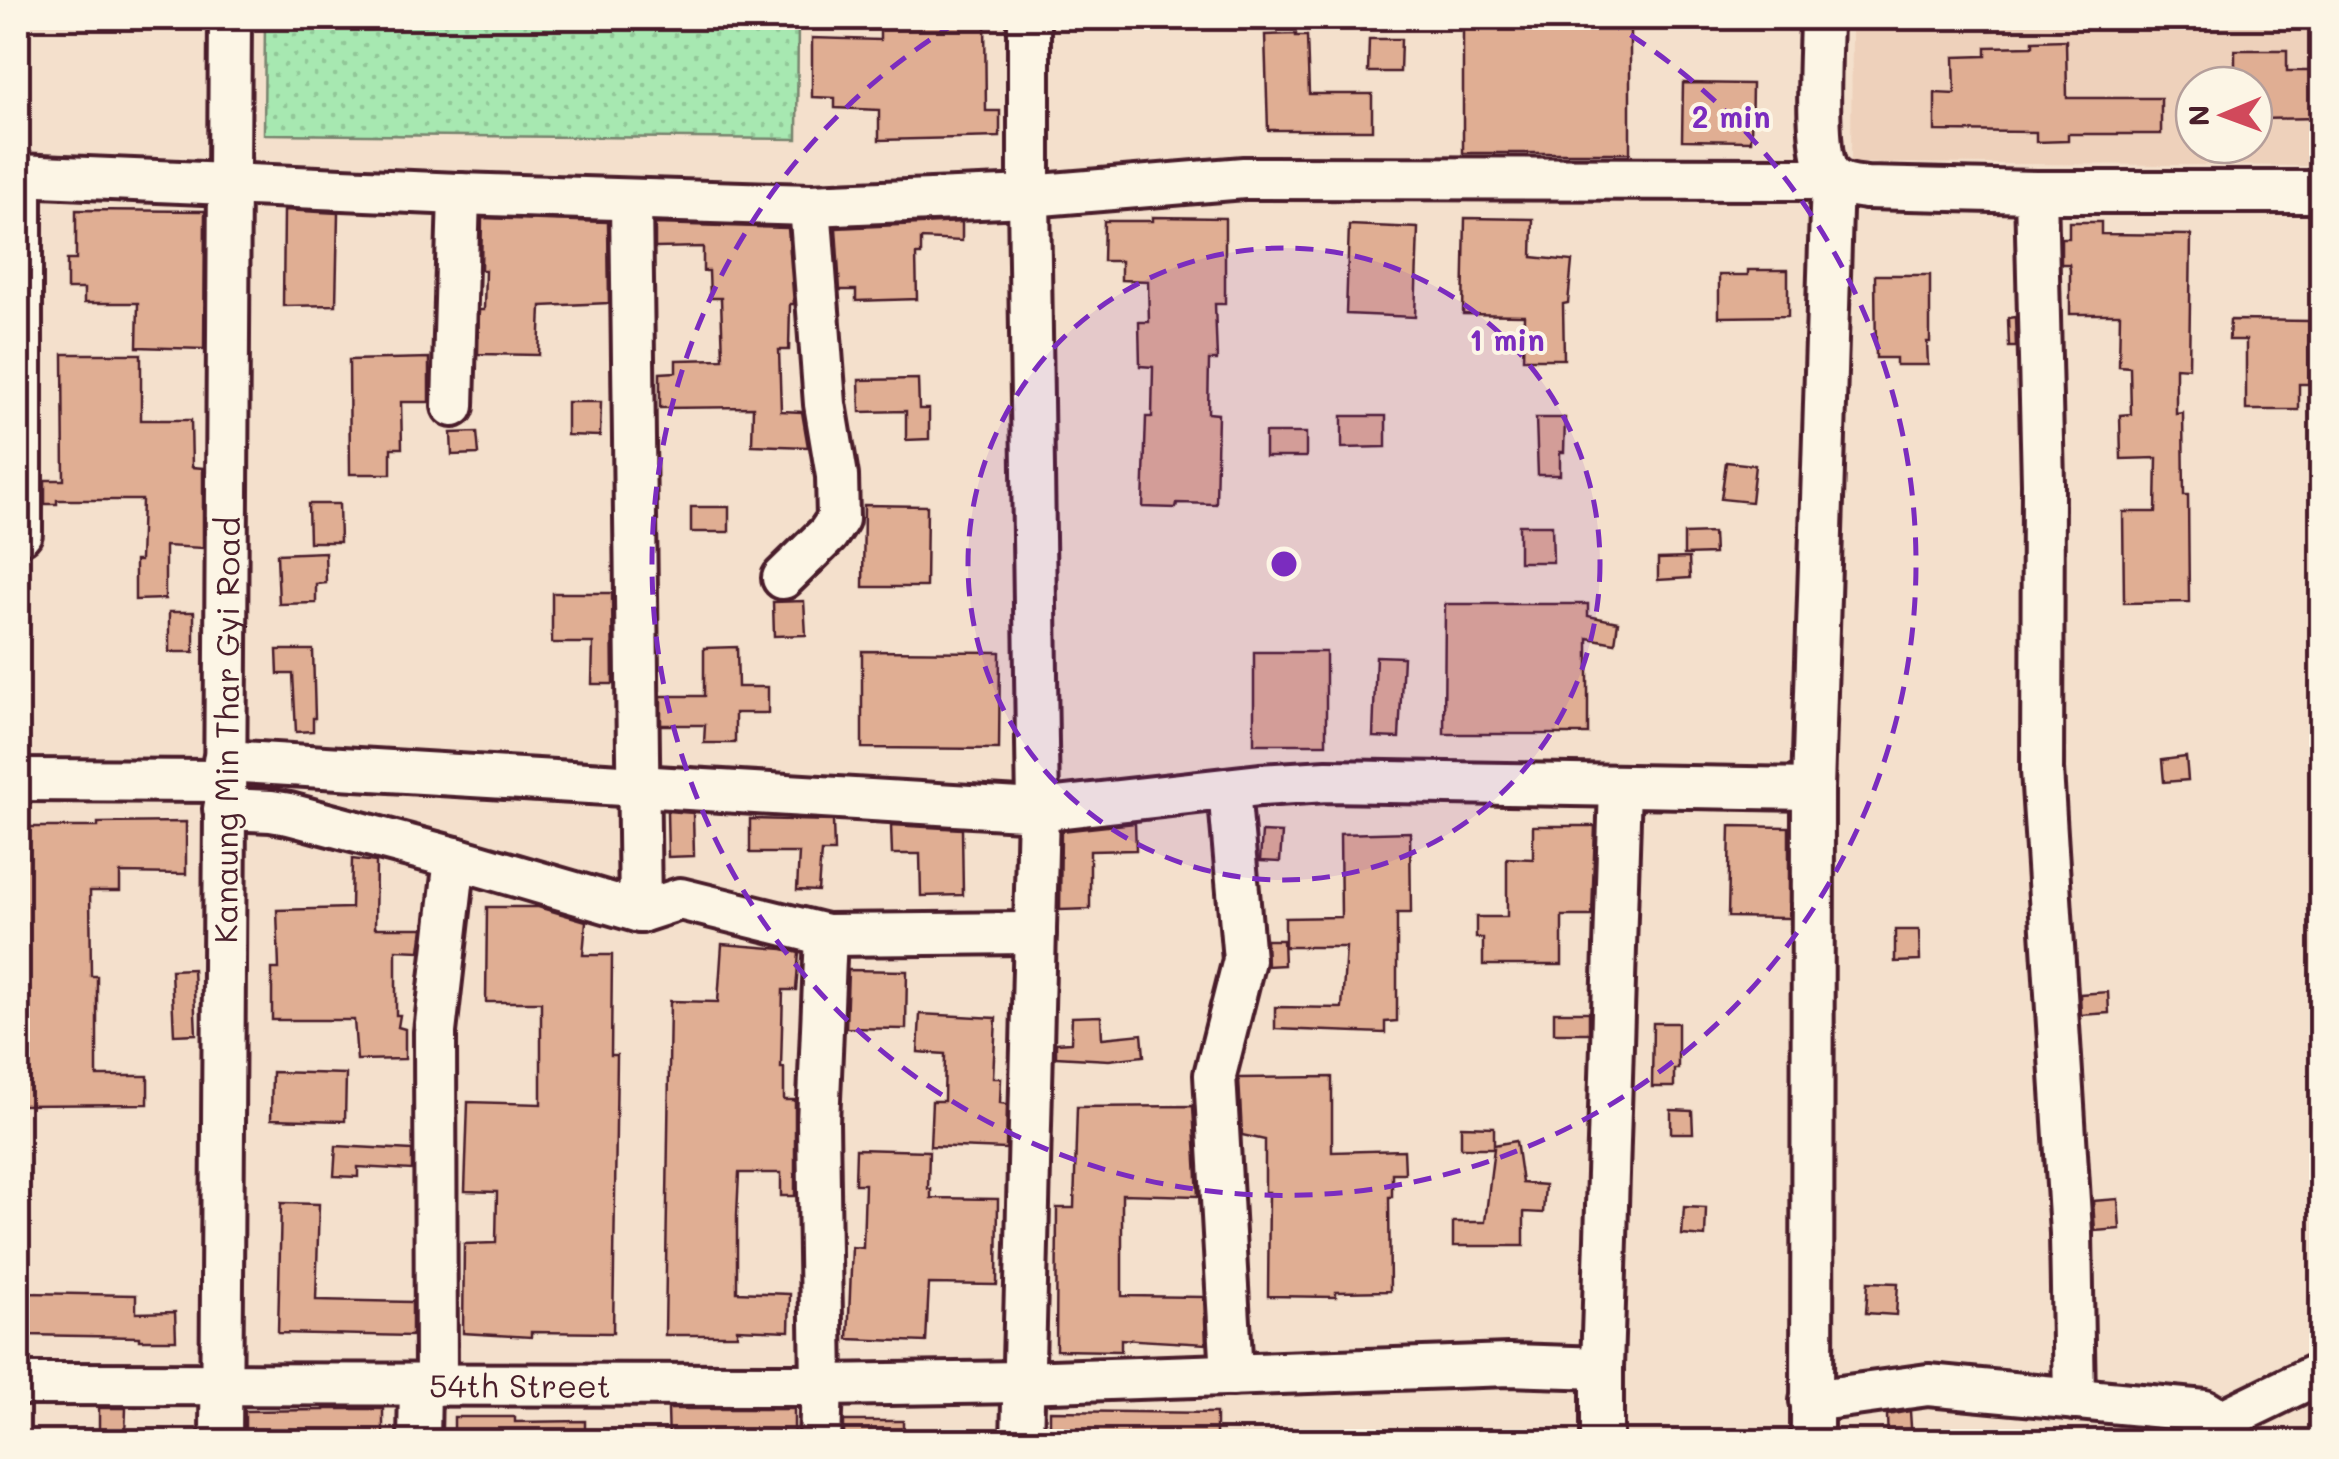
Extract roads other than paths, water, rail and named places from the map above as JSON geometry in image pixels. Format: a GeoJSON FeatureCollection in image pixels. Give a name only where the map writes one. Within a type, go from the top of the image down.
{"type":"FeatureCollection","features":[{"type":"Feature","properties":{"kind":"street","name":"Kanaung Min Thar Gyi Road"},"geometry":{"type":"LineString","coordinates":[[222,1442],[230,18]]}},
{"type":"Feature","properties":{"kind":"street"},"geometry":{"type":"LineString","coordinates":[[1022,1442],[1038,810],[1030,18]]}},
{"type":"Feature","properties":{"kind":"street"},"geometry":{"type":"LineString","coordinates":[[1812,1442],[1813,789],[1832,179],[1825,167],[1821,144],[1821,18]]}},
{"type":"Feature","properties":{"kind":"street"},"geometry":{"type":"LineString","coordinates":[[21,533],[19,174],[631,201],[810,205],[1029,196],[1244,178],[1832,179],[1866,188],[2322,192]]}},
{"type":"Feature","properties":{"kind":"street"},"geometry":{"type":"LineString","coordinates":[[2036,192],[2043,483],[2042,770],[2071,1233],[2074,1399]]}},
{"type":"Feature","properties":{"kind":"street"},"geometry":{"type":"LineString","coordinates":[[453,406],[459,194]]}},
{"type":"Feature","properties":{"kind":"street"},"geometry":{"type":"LineString","coordinates":[[631,201],[640,912]]}},
{"type":"Feature","properties":{"kind":"street"},"geometry":{"type":"LineString","coordinates":[[783,578],[838,520],[810,205]]}},
{"type":"Feature","properties":{"kind":"street"},"geometry":{"type":"LineString","coordinates":[[18,780],[638,786],[1038,810],[1326,781],[1813,789]]}},
{"type":"Feature","properties":{"kind":"street"},"geometry":{"type":"LineString","coordinates":[[224,784],[271,810],[640,912],[680,899],[826,935],[1035,933]]}},
{"type":"Feature","properties":{"kind":"street"},"geometry":{"type":"LineString","coordinates":[[1602,1442],[1620,786]]}},
{"type":"Feature","properties":{"kind":"street"},"geometry":{"type":"LineString","coordinates":[[1229,789],[1244,960],[1215,1075],[1232,1375]]}},
{"type":"Feature","properties":{"kind":"street"},"geometry":{"type":"LineString","coordinates":[[419,1442],[428,1385],[435,1032],[454,858]]}},
{"type":"Feature","properties":{"kind":"street"},"geometry":{"type":"LineString","coordinates":[[820,1442],[818,1123],[826,935]]}},
{"type":"Feature","properties":{"kind":"street","name":"54th Street"},"geometry":{"type":"LineString","coordinates":[[18,1384],[822,1385],[1509,1366],[1602,1368]]}},
{"type":"Feature","properties":{"kind":"street"},"geometry":{"type":"LineString","coordinates":[[1812,1400],[1928,1385],[2205,1411],[2223,1431],[2322,1372]]}}]}
